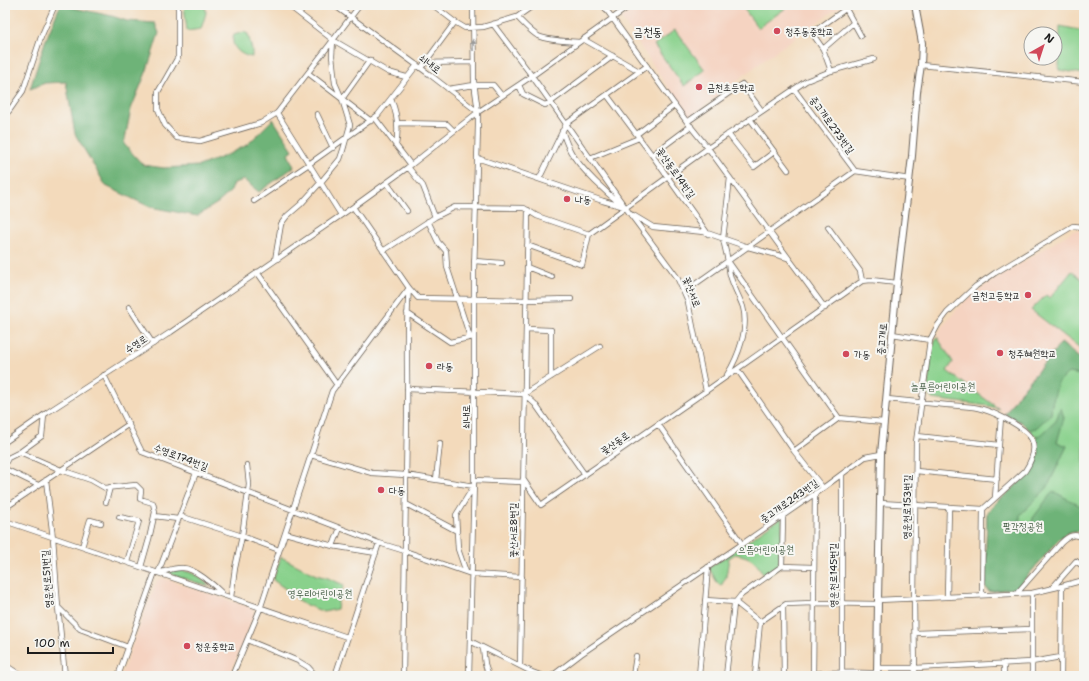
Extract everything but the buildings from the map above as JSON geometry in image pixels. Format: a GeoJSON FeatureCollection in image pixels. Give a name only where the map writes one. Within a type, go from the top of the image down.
{"type":"FeatureCollection","features":[{"type":"Feature","properties":{"kind":"street"},"geometry":{"type":"LineString","coordinates":[[5,114],[9,111],[23,91],[41,37],[54,5]]}},
{"type":"Feature","properties":{"kind":"street"},"geometry":{"type":"LineString","coordinates":[[177,5],[178,57],[158,92],[158,109],[165,125],[177,138],[200,141],[261,123],[277,113],[360,5]]}},
{"type":"Feature","properties":{"kind":"street"},"geometry":{"type":"LineString","coordinates":[[288,5],[333,40],[370,60],[388,72],[406,78]]}},
{"type":"Feature","properties":{"kind":"street","name":"쇠내로"},"geometry":{"type":"LineString","coordinates":[[334,5],[419,66],[478,112],[472,337],[475,392],[469,676]]}},
{"type":"Feature","properties":{"kind":"street"},"geometry":{"type":"LineString","coordinates":[[433,5],[465,28],[483,27],[517,17],[534,5]]}},
{"type":"Feature","properties":{"kind":"street"},"geometry":{"type":"LineString","coordinates":[[473,5],[474,85],[478,112]]}},
{"type":"Feature","properties":{"kind":"street"},"geometry":{"type":"LineString","coordinates":[[603,5],[687,122],[708,148],[825,308]]}},
{"type":"Feature","properties":{"kind":"street","name":"수영로"},"geometry":{"type":"LineString","coordinates":[[5,442],[104,375],[153,344],[354,207],[410,166],[478,112],[532,76],[631,5]]}},
{"type":"Feature","properties":{"kind":"street"},"geometry":{"type":"LineString","coordinates":[[831,71],[823,49],[812,33],[851,5]]}},
{"type":"Feature","properties":{"kind":"street","name":"중고개로"},"geometry":{"type":"LineString","coordinates":[[877,672],[881,454],[897,283],[910,179],[917,92],[921,65],[922,42],[915,5]]}},
{"type":"Feature","properties":{"kind":"street"},"geometry":{"type":"LineString","coordinates":[[846,9],[860,36]]}},
{"type":"Feature","properties":{"kind":"street"},"geometry":{"type":"LineString","coordinates":[[517,17],[539,36],[579,42]]}},
{"type":"Feature","properties":{"kind":"street"},"geometry":{"type":"LineString","coordinates":[[254,201],[378,116],[406,78],[424,63],[455,22]]}},
{"type":"Feature","properties":{"kind":"street"},"geometry":{"type":"LineString","coordinates":[[823,49],[853,23]]}},
{"type":"Feature","properties":{"kind":"street","name":"꽃산서로"},"geometry":{"type":"LineString","coordinates":[[493,24],[677,277],[688,302],[706,391]]}},
{"type":"Feature","properties":{"kind":"street"},"geometry":{"type":"LineString","coordinates":[[583,39],[639,71]]}},
{"type":"Feature","properties":{"kind":"street"},"geometry":{"type":"LineString","coordinates":[[275,260],[281,224],[321,182],[340,158],[350,125],[336,83],[332,56],[333,40]]}},
{"type":"Feature","properties":{"kind":"street"},"geometry":{"type":"LineString","coordinates":[[519,85],[523,94],[545,105],[613,56]]}},
{"type":"Feature","properties":{"kind":"street"},"geometry":{"type":"LineString","coordinates":[[527,245],[582,265],[589,234],[708,148],[806,81],[831,71],[874,59]]}},
{"type":"Feature","properties":{"kind":"street"},"geometry":{"type":"LineString","coordinates":[[342,98],[370,60]]}},
{"type":"Feature","properties":{"kind":"street"},"geometry":{"type":"LineString","coordinates":[[424,63],[473,62]]}},
{"type":"Feature","properties":{"kind":"street"},"geometry":{"type":"LineString","coordinates":[[921,65],[1084,82]]}},
{"type":"Feature","properties":{"kind":"street"},"geometry":{"type":"LineString","coordinates":[[539,179],[566,124],[647,66]]}},
{"type":"Feature","properties":{"kind":"street"},"geometry":{"type":"LineString","coordinates":[[308,73],[373,120],[396,145],[423,186],[435,217]]}},
{"type":"Feature","properties":{"kind":"street"},"geometry":{"type":"LineString","coordinates":[[687,122],[742,84],[762,110]]}},
{"type":"Feature","properties":{"kind":"street"},"geometry":{"type":"LineString","coordinates":[[448,89],[474,85],[493,86],[502,96]]}},
{"type":"Feature","properties":{"kind":"street","name":"중고개로273번길"},"geometry":{"type":"LineString","coordinates":[[794,89],[854,171]]}},
{"type":"Feature","properties":{"kind":"street","name":"꽃산동로14번길"},"geometry":{"type":"LineString","coordinates":[[607,95],[708,234]]}},
{"type":"Feature","properties":{"kind":"street"},"geometry":{"type":"LineString","coordinates":[[391,99],[395,109],[397,123],[398,134],[396,145]]}},
{"type":"Feature","properties":{"kind":"street"},"geometry":{"type":"LineString","coordinates":[[590,158],[638,136],[675,105]]}},
{"type":"Feature","properties":{"kind":"street"},"geometry":{"type":"LineString","coordinates":[[277,113],[341,215]]}},
{"type":"Feature","properties":{"kind":"street"},"geometry":{"type":"LineString","coordinates":[[317,114],[333,148]]}},
{"type":"Feature","properties":{"kind":"street"},"geometry":{"type":"LineString","coordinates":[[750,119],[788,170]]}},
{"type":"Feature","properties":{"kind":"street"},"geometry":{"type":"LineString","coordinates":[[397,123],[447,124],[454,131]]}},
{"type":"Feature","properties":{"kind":"street"},"geometry":{"type":"LineString","coordinates":[[652,155],[691,126]]}},
{"type":"Feature","properties":{"kind":"street"},"geometry":{"type":"LineString","coordinates":[[562,132],[571,153],[581,167],[613,198],[625,207]]}},
{"type":"Feature","properties":{"kind":"street"},"geometry":{"type":"LineString","coordinates":[[728,134],[754,167],[774,152]]}},
{"type":"Feature","properties":{"kind":"street"},"geometry":{"type":"LineString","coordinates":[[477,158],[602,201],[625,207]]}},
{"type":"Feature","properties":{"kind":"street"},"geometry":{"type":"LineString","coordinates":[[684,292],[854,171],[910,179]]}},
{"type":"Feature","properties":{"kind":"street"},"geometry":{"type":"LineString","coordinates":[[730,178],[723,238],[728,261],[839,418]]}},
{"type":"Feature","properties":{"kind":"street"},"geometry":{"type":"LineString","coordinates":[[387,183],[407,211]]}},
{"type":"Feature","properties":{"kind":"street"},"geometry":{"type":"LineString","coordinates":[[354,207],[409,288],[418,298],[474,300],[571,299]]}},
{"type":"Feature","properties":{"kind":"street"},"geometry":{"type":"LineString","coordinates":[[383,251],[428,221],[455,207],[524,208],[537,216],[589,234]]}},
{"type":"Feature","properties":{"kind":"street","name":"꽃산서로8번길"},"geometry":{"type":"LineString","coordinates":[[520,666],[528,210]]}},
{"type":"Feature","properties":{"kind":"street","name":"꽃산서로"},"geometry":{"type":"LineString","coordinates":[[630,214],[653,226],[708,234]]}},
{"type":"Feature","properties":{"kind":"street"},"geometry":{"type":"LineString","coordinates":[[407,313],[450,342],[472,337],[447,267],[446,251],[438,242],[428,221]]}},
{"type":"Feature","properties":{"kind":"street"},"geometry":{"type":"LineString","coordinates":[[892,334],[930,340],[938,325],[947,313],[976,286],[1073,226],[1084,227]]}},
{"type":"Feature","properties":{"kind":"street"},"geometry":{"type":"LineString","coordinates":[[828,227],[860,271],[862,281],[872,280],[897,283]]}},
{"type":"Feature","properties":{"kind":"street"},"geometry":{"type":"LineString","coordinates":[[708,234],[788,258]]}},
{"type":"Feature","properties":{"kind":"street"},"geometry":{"type":"LineString","coordinates":[[474,261],[502,263]]}},
{"type":"Feature","properties":{"kind":"street","name":"꽃산동로"},"geometry":{"type":"LineString","coordinates":[[726,377],[739,351],[744,322],[743,309],[730,276],[728,261]]}},
{"type":"Feature","properties":{"kind":"street"},"geometry":{"type":"LineString","coordinates":[[527,267],[552,277]]}},
{"type":"Feature","properties":{"kind":"street"},"geometry":{"type":"LineString","coordinates":[[257,272],[337,385]]}},
{"type":"Feature","properties":{"kind":"street","name":"꽃산동로"},"geometry":{"type":"LineString","coordinates":[[523,481],[541,505],[862,281]]}},
{"type":"Feature","properties":{"kind":"street"},"geometry":{"type":"LineString","coordinates":[[402,676],[406,551],[407,313],[409,288]]}},
{"type":"Feature","properties":{"kind":"street"},"geometry":{"type":"LineString","coordinates":[[232,676],[260,607],[332,391],[409,288]]}},
{"type":"Feature","properties":{"kind":"street"},"geometry":{"type":"LineString","coordinates":[[129,307],[153,344]]}},
{"type":"Feature","properties":{"kind":"street"},"geometry":{"type":"LineString","coordinates":[[526,329],[552,330],[551,378]]}},
{"type":"Feature","properties":{"kind":"street","name":"영운천로153번길"},"geometry":{"type":"LineString","coordinates":[[915,676],[914,598],[917,436],[930,340]]}},
{"type":"Feature","properties":{"kind":"street"},"geometry":{"type":"LineString","coordinates":[[407,389],[524,394],[600,346]]}},
{"type":"Feature","properties":{"kind":"street"},"geometry":{"type":"LineString","coordinates":[[737,369],[794,451],[823,488]]}},
{"type":"Feature","properties":{"kind":"street","name":"수영로174번길"},"geometry":{"type":"LineString","coordinates":[[104,375],[142,452],[379,543],[471,574],[522,577]]}},
{"type":"Feature","properties":{"kind":"street"},"geometry":{"type":"LineString","coordinates":[[524,394],[535,404],[585,475]]}},
{"type":"Feature","properties":{"kind":"street"},"geometry":{"type":"LineString","coordinates":[[880,503],[983,509],[1026,471],[1031,463],[1034,451],[1031,437],[1023,429],[992,412],[976,408],[887,399]]}},
{"type":"Feature","properties":{"kind":"street"},"geometry":{"type":"LineString","coordinates":[[5,462],[8,458],[20,452],[42,436],[44,415]]}},
{"type":"Feature","properties":{"kind":"street"},"geometry":{"type":"LineString","coordinates":[[995,498],[1001,417]]}},
{"type":"Feature","properties":{"kind":"street"},"geometry":{"type":"LineString","coordinates":[[794,451],[839,418],[884,422]]}},
{"type":"Feature","properties":{"kind":"street"},"geometry":{"type":"LineString","coordinates":[[5,508],[129,424]]}},
{"type":"Feature","properties":{"kind":"street"},"geometry":{"type":"LineString","coordinates":[[658,424],[742,544]]}},
{"type":"Feature","properties":{"kind":"street"},"geometry":{"type":"LineString","coordinates":[[917,436],[999,445]]}},
{"type":"Feature","properties":{"kind":"street"},"geometry":{"type":"LineString","coordinates":[[436,480],[440,443]]}},
{"type":"Feature","properties":{"kind":"street"},"geometry":{"type":"LineString","coordinates":[[20,452],[61,470],[90,480],[105,488],[136,485],[141,490],[140,500],[153,503],[155,512],[141,567]]}},
{"type":"Feature","properties":{"kind":"street","name":"중고개로243번길"},"geometry":{"type":"LineString","coordinates":[[552,676],[588,649],[783,516],[865,457],[881,454]]}},
{"type":"Feature","properties":{"kind":"street"},"geometry":{"type":"LineString","coordinates":[[311,455],[372,473],[406,475],[474,486],[456,515],[458,550],[466,572]]}},
{"type":"Feature","properties":{"kind":"street"},"geometry":{"type":"LineString","coordinates":[[232,597],[235,568],[242,536],[249,484],[246,465]]}},
{"type":"Feature","properties":{"kind":"street"},"geometry":{"type":"LineString","coordinates":[[5,469],[38,485]]}},
{"type":"Feature","properties":{"kind":"street"},"geometry":{"type":"LineString","coordinates":[[916,471],[997,479]]}},
{"type":"Feature","properties":{"kind":"street"},"geometry":{"type":"LineString","coordinates":[[118,676],[196,473]]}},
{"type":"Feature","properties":{"kind":"street","name":"영운천로145번길"},"geometry":{"type":"LineString","coordinates":[[842,474],[842,674]]}},
{"type":"Feature","properties":{"kind":"street","name":"영운천로51번길"},"geometry":{"type":"LineString","coordinates":[[46,480],[53,538],[65,676]]}},
{"type":"Feature","properties":{"kind":"street"},"geometry":{"type":"LineString","coordinates":[[474,480],[523,481]]}},
{"type":"Feature","properties":{"kind":"street"},"geometry":{"type":"LineString","coordinates":[[106,502],[110,487]]}},
{"type":"Feature","properties":{"kind":"street"},"geometry":{"type":"LineString","coordinates":[[813,675],[815,493]]}},
{"type":"Feature","properties":{"kind":"street"},"geometry":{"type":"LineString","coordinates":[[406,504],[457,531]]}},
{"type":"Feature","properties":{"kind":"street"},"geometry":{"type":"LineString","coordinates":[[947,596],[949,507]]}},
{"type":"Feature","properties":{"kind":"street"},"geometry":{"type":"LineString","coordinates":[[982,594],[983,509]]}},
{"type":"Feature","properties":{"kind":"street"},"geometry":{"type":"LineString","coordinates":[[154,516],[179,518],[242,536],[279,550]]}},
{"type":"Feature","properties":{"kind":"street"},"geometry":{"type":"LineString","coordinates":[[782,566],[783,516]]}},
{"type":"Feature","properties":{"kind":"street"},"geometry":{"type":"LineString","coordinates":[[119,517],[139,521],[127,562]]}},
{"type":"Feature","properties":{"kind":"street"},"geometry":{"type":"LineString","coordinates":[[82,547],[90,520],[101,523]]}},
{"type":"Feature","properties":{"kind":"street"},"geometry":{"type":"LineString","coordinates":[[5,521],[347,637]]}},
{"type":"Feature","properties":{"kind":"street"},"geometry":{"type":"LineString","coordinates":[[333,546],[340,528]]}},
{"type":"Feature","properties":{"kind":"street"},"geometry":{"type":"LineString","coordinates":[[285,533],[333,546],[376,553]]}},
{"type":"Feature","properties":{"kind":"street"},"geometry":{"type":"LineString","coordinates":[[1017,593],[1060,543],[1068,536],[1074,534],[1084,538]]}},
{"type":"Feature","properties":{"kind":"street"},"geometry":{"type":"LineString","coordinates":[[335,676],[379,543]]}},
{"type":"Feature","properties":{"kind":"street"},"geometry":{"type":"LineString","coordinates":[[1052,588],[1076,560],[1084,567]]}},
{"type":"Feature","properties":{"kind":"street"},"geometry":{"type":"LineString","coordinates":[[726,676],[735,602],[741,595],[782,566],[813,567]]}},
{"type":"Feature","properties":{"kind":"street"},"geometry":{"type":"LineString","coordinates":[[699,676],[708,567]]}},
{"type":"Feature","properties":{"kind":"street"},"geometry":{"type":"LineString","coordinates":[[157,572],[185,568],[209,581],[224,595]]}},
{"type":"Feature","properties":{"kind":"street"},"geometry":{"type":"LineString","coordinates":[[755,676],[760,622],[786,604],[878,602],[947,596],[1032,593],[1084,580]]}},
{"type":"Feature","properties":{"kind":"street"},"geometry":{"type":"LineString","coordinates":[[1061,676],[1062,586]]}},
{"type":"Feature","properties":{"kind":"street"},"geometry":{"type":"LineString","coordinates":[[1032,593],[1032,676]]}},
{"type":"Feature","properties":{"kind":"street"},"geometry":{"type":"LineString","coordinates":[[705,600],[735,602],[760,622]]}},
{"type":"Feature","properties":{"kind":"street"},"geometry":{"type":"LineString","coordinates":[[783,606],[784,676]]}},
{"type":"Feature","properties":{"kind":"street"},"geometry":{"type":"LineString","coordinates":[[58,607],[80,629],[128,647]]}},
{"type":"Feature","properties":{"kind":"street"},"geometry":{"type":"LineString","coordinates":[[915,633],[1032,629]]}},
{"type":"Feature","properties":{"kind":"street"},"geometry":{"type":"LineString","coordinates":[[247,640],[298,661],[308,667],[316,676]]}},
{"type":"Feature","properties":{"kind":"street"},"geometry":{"type":"LineString","coordinates":[[470,641],[543,676]]}},
{"type":"Feature","properties":{"kind":"street"},"geometry":{"type":"LineString","coordinates":[[483,648],[485,664],[489,676]]}},
{"type":"Feature","properties":{"kind":"street"},"geometry":{"type":"LineString","coordinates":[[633,676],[636,656]]}},
{"type":"Feature","properties":{"kind":"street"},"geometry":{"type":"LineString","coordinates":[[801,676],[1032,662],[1061,657]]}},
{"type":"Feature","properties":{"kind":"street"},"geometry":{"type":"LineString","coordinates":[[1004,663],[1004,676]]}},
{"type":"Feature","properties":{"kind":"street"},"geometry":{"type":"LineString","coordinates":[[5,666],[22,676]]}},
{"type":"Feature","properties":{"kind":"street"},"geometry":{"type":"LineString","coordinates":[[5,672],[12,676]]}},
{"type":"Feature","properties":{"kind":"shaded area","name":"금천초등학교"},"geometry":{"type":"Polygon","coordinates":[[[640,5],[842,5],[769,56],[689,118],[621,18],[640,5]]]}},
{"type":"Feature","properties":{"kind":"shaded area"},"geometry":{"type":"Polygon","coordinates":[[[1073,231],[1084,231],[1084,362],[1062,344],[1018,395],[1005,414],[946,371],[937,337],[941,329],[957,309],[972,294],[1073,231]]]}},
{"type":"Feature","properties":{"kind":"shaded area","name":"청운중학교"},"geometry":{"type":"Polygon","coordinates":[[[163,578],[252,608],[254,615],[229,676],[121,676],[157,580],[163,578]]]}},
{"type":"Feature","properties":{"kind":"green space"},"geometry":{"type":"Polygon","coordinates":[[[62,5],[70,5],[74,8],[112,16],[127,21],[155,23],[159,33],[147,70],[131,109],[124,144],[143,165],[164,168],[199,166],[225,156],[247,145],[273,119],[293,150],[288,154],[294,167],[259,192],[244,180],[234,183],[231,191],[219,202],[197,216],[150,207],[106,186],[75,134],[66,82],[45,83],[30,89],[45,42],[59,8],[62,5]]]}},
{"type":"Feature","properties":{"kind":"green space"},"geometry":{"type":"Polygon","coordinates":[[[184,5],[205,5],[206,13],[201,29],[187,31],[184,5]]]}},
{"type":"Feature","properties":{"kind":"green space"},"geometry":{"type":"Polygon","coordinates":[[[741,5],[790,5],[758,28],[741,5]]]}},
{"type":"Feature","properties":{"kind":"green space"},"geometry":{"type":"Polygon","coordinates":[[[1063,27],[1084,31],[1084,74],[1059,70],[1059,66],[1063,66],[1063,27]]]}},
{"type":"Feature","properties":{"kind":"green space"},"geometry":{"type":"Polygon","coordinates":[[[675,30],[705,70],[684,86],[654,45],[675,30]]]}},
{"type":"Feature","properties":{"kind":"green space"},"geometry":{"type":"Polygon","coordinates":[[[244,32],[248,34],[252,57],[244,55],[237,50],[233,43],[234,35],[244,32]]]}},
{"type":"Feature","properties":{"kind":"green space"},"geometry":{"type":"Polygon","coordinates":[[[1072,271],[1084,281],[1084,351],[1031,310],[1046,295],[1050,298],[1072,271]]]}},
{"type":"Feature","properties":{"kind":"green space","name":"늘푸름어린이공원"},"geometry":{"type":"Polygon","coordinates":[[[937,337],[953,362],[947,371],[999,409],[989,406],[932,399],[927,393],[932,349],[937,337]]]}},
{"type":"Feature","properties":{"kind":"green space","name":"팔각정공원"},"geometry":{"type":"Polygon","coordinates":[[[1061,343],[1084,362],[1084,534],[1078,531],[1072,531],[1061,537],[1017,588],[989,592],[985,586],[987,514],[996,502],[1033,469],[1039,453],[1036,437],[1021,422],[1005,414],[1018,395],[1061,343]]]}},
{"type":"Feature","properties":{"kind":"green space"},"geometry":{"type":"Polygon","coordinates":[[[1061,343],[1084,362],[1084,377],[1081,375],[1068,373],[1058,383],[1052,404],[1051,414],[1036,428],[1029,430],[1021,422],[1005,414],[1018,395],[1061,343]]]}},
{"type":"Feature","properties":{"kind":"green space"},"geometry":{"type":"Polygon","coordinates":[[[1061,408],[1064,418],[1057,442],[1067,446],[1047,488],[1020,515],[1020,531],[1030,532],[1033,518],[1053,491],[1084,508],[1084,534],[1078,531],[1072,531],[1061,537],[1017,588],[989,591],[985,586],[987,514],[996,502],[1033,469],[1039,453],[1036,437],[1042,434],[1056,421],[1061,408]]]}},
{"type":"Feature","properties":{"kind":"green space","name":"으뜸어린이공원"},"geometry":{"type":"Polygon","coordinates":[[[782,517],[782,566],[765,577],[753,561],[735,554],[729,558],[726,577],[721,586],[718,584],[709,568],[782,517]]]}},
{"type":"Feature","properties":{"kind":"green space","name":"영우리어린이공원"},"geometry":{"type":"Polygon","coordinates":[[[281,557],[316,575],[328,578],[344,585],[339,595],[337,609],[324,612],[299,602],[294,595],[273,580],[281,557]]]}},
{"type":"Feature","properties":{"kind":"green space"},"geometry":{"type":"Polygon","coordinates":[[[173,570],[185,571],[194,574],[210,587],[168,573],[173,570]]]}},
{"type":"Feature","properties":{"kind":"place","name":"청주동중학교"},"geometry":{"type":"Point","coordinates":[777,31]}},
{"type":"Feature","properties":{"kind":"place","name":"금천초등학교"},"geometry":{"type":"Point","coordinates":[699,87]}},
{"type":"Feature","properties":{"kind":"place","name":"나동"},"geometry":{"type":"Point","coordinates":[567,199]}},
{"type":"Feature","properties":{"kind":"place","name":"금천고등학교"},"geometry":{"type":"Point","coordinates":[1028,295]}},
{"type":"Feature","properties":{"kind":"place","name":"청주혜원학교"},"geometry":{"type":"Point","coordinates":[1000,353]}},
{"type":"Feature","properties":{"kind":"place","name":"가동"},"geometry":{"type":"Point","coordinates":[846,354]}},
{"type":"Feature","properties":{"kind":"place","name":"라동"},"geometry":{"type":"Point","coordinates":[429,366]}},
{"type":"Feature","properties":{"kind":"place","name":"다동"},"geometry":{"type":"Point","coordinates":[381,490]}},
{"type":"Feature","properties":{"kind":"place","name":"청운중학교"},"geometry":{"type":"Point","coordinates":[187,646]}},
{"type":"Feature","properties":{"kind":"district","name":"금천동"},"geometry":{"type":"Point","coordinates":[648,32]}}]}
